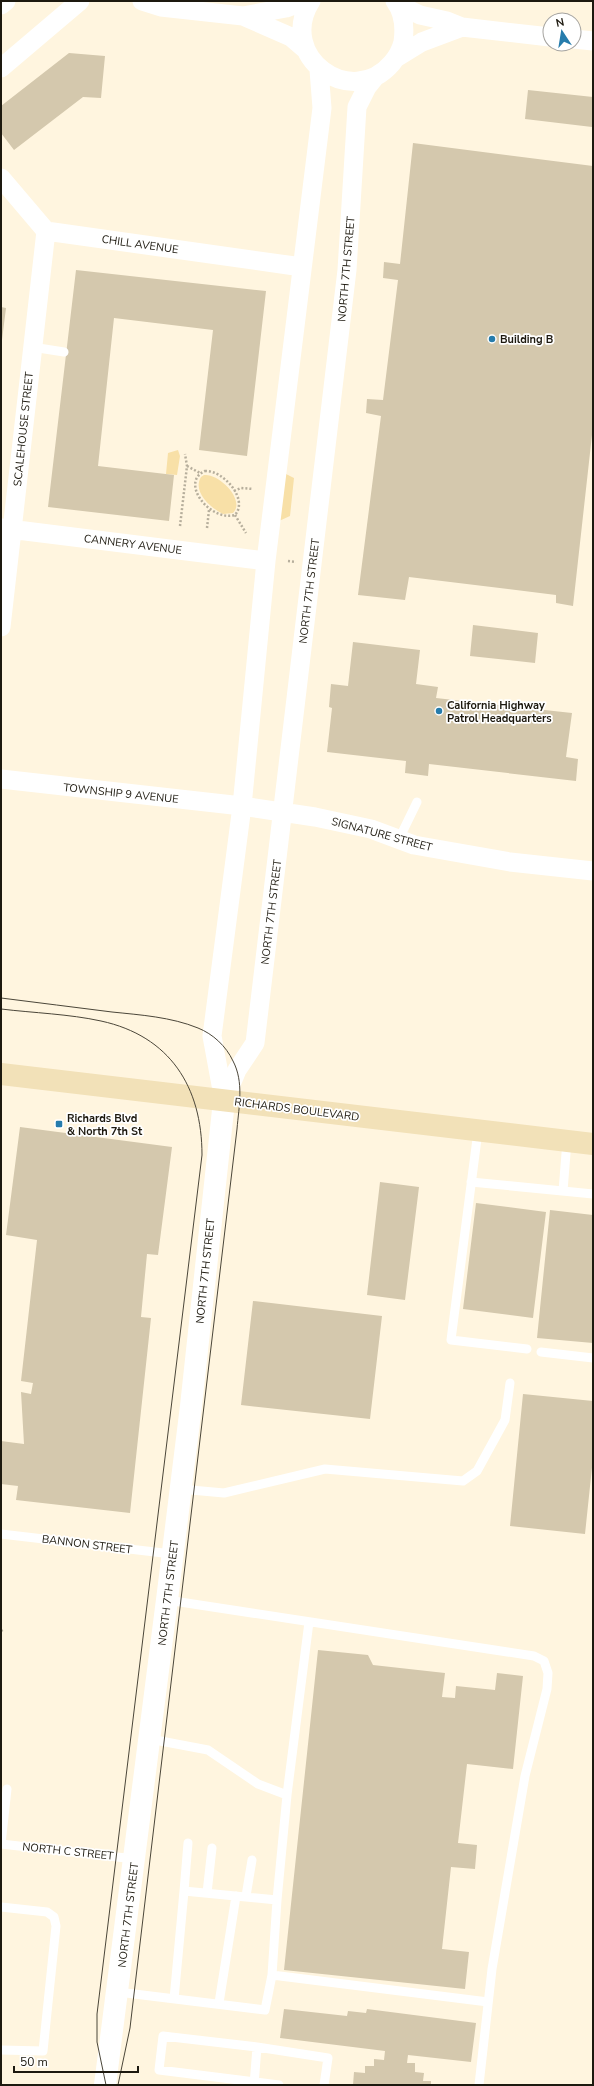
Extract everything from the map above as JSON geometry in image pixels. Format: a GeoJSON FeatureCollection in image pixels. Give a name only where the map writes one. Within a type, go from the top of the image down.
{"type":"FeatureCollection","features":[{"type":"Feature","properties":{"kind":"main road","name":"RICHARDS BOULEVARD"},"geometry":{"type":"LineString","coordinates":[[1,1074],[593,1144]]}},
{"type":"Feature","properties":{"kind":"main road","name":"NORTH 7TH STREET"},"geometry":{"type":"LineString","coordinates":[[105,2085],[173,1554],[224,1101]]}},
{"type":"Feature","properties":{"kind":"street"},"geometry":{"type":"LineString","coordinates":[[1,5],[6,1]]}},
{"type":"Feature","properties":{"kind":"street"},"geometry":{"type":"LineString","coordinates":[[1,68],[80,1]]}},
{"type":"Feature","properties":{"kind":"street"},"geometry":{"type":"LineString","coordinates":[[142,1],[161,7],[244,16],[286,8],[305,1]]}},
{"type":"Feature","properties":{"kind":"street"},"geometry":{"type":"LineString","coordinates":[[311,1],[306,9],[302,22],[301,36],[311,61],[319,70],[337,79],[356,82],[375,77],[387,69],[396,58],[402,45],[404,31],[403,17],[396,2]]}},
{"type":"Feature","properties":{"kind":"street"},"geometry":{"type":"LineString","coordinates":[[396,2],[420,15],[462,27],[542,36]]}},
{"type":"Feature","properties":{"kind":"street"},"geometry":{"type":"LineString","coordinates":[[244,16],[291,37],[305,49]]}},
{"type":"Feature","properties":{"kind":"street"},"geometry":{"type":"LineString","coordinates":[[396,58],[422,42],[462,27]]}},
{"type":"Feature","properties":{"kind":"street"},"geometry":{"type":"LineString","coordinates":[[582,40],[593,41]]}},
{"type":"Feature","properties":{"kind":"street","name":"NORTH 7TH STREET"},"geometry":{"type":"LineString","coordinates":[[224,1101],[212,1036],[242,806],[266,561],[322,108],[319,70]]}},
{"type":"Feature","properties":{"kind":"street","name":"NORTH 7TH STREET"},"geometry":{"type":"LineString","coordinates":[[224,1101],[237,1070],[255,1043],[347,270],[357,107],[367,87],[375,77]]}},
{"type":"Feature","properties":{"kind":"street"},"geometry":{"type":"LineString","coordinates":[[1,178],[46,231]]}},
{"type":"Feature","properties":{"kind":"street","name":"CHILL AVENUE"},"geometry":{"type":"LineString","coordinates":[[46,231],[302,267]]}},
{"type":"Feature","properties":{"kind":"street","name":"SCALEHOUSE STREET"},"geometry":{"type":"LineString","coordinates":[[1,627],[6,529],[32,347],[46,231]]}},
{"type":"Feature","properties":{"kind":"street","name":"CANNERY AVENUE"},"geometry":{"type":"LineString","coordinates":[[6,529],[266,561]]}},
{"type":"Feature","properties":{"kind":"street","name":"TOWNSHIP 9 AVENUE"},"geometry":{"type":"LineString","coordinates":[[1,779],[242,806]]}},
{"type":"Feature","properties":{"kind":"street","name":"SIGNATURE STREET"},"geometry":{"type":"LineString","coordinates":[[242,806],[339,821],[371,829],[414,845],[510,862],[593,871]]}},
{"type":"Feature","properties":{"kind":"lane"},"geometry":{"type":"LineString","coordinates":[[32,347],[64,352]]}},
{"type":"Feature","properties":{"kind":"lane"},"geometry":{"type":"LineString","coordinates":[[399,839],[417,802]]}},
{"type":"Feature","properties":{"kind":"lane"},"geometry":{"type":"LineString","coordinates":[[478,1130],[451,1340],[527,1350]]}},
{"type":"Feature","properties":{"kind":"lane"},"geometry":{"type":"LineString","coordinates":[[563,1191],[567,1141]]}},
{"type":"Feature","properties":{"kind":"lane"},"geometry":{"type":"LineString","coordinates":[[471,1182],[593,1194]]}},
{"type":"Feature","properties":{"kind":"lane"},"geometry":{"type":"LineString","coordinates":[[541,1352],[593,1358]]}},
{"type":"Feature","properties":{"kind":"lane"},"geometry":{"type":"LineString","coordinates":[[180,1489],[224,1494],[325,1469],[463,1481],[477,1471],[505,1420],[510,1383]]}},
{"type":"Feature","properties":{"kind":"lane","name":"BANNON STREET"},"geometry":{"type":"LineString","coordinates":[[1,1534],[173,1554]]}},
{"type":"Feature","properties":{"kind":"lane"},"geometry":{"type":"LineString","coordinates":[[167,1600],[534,1656],[544,1661],[548,1672],[547,1689],[525,1776],[492,1969],[479,2085]]}},
{"type":"Feature","properties":{"kind":"lane"},"geometry":{"type":"LineString","coordinates":[[118,1992],[219,2003],[265,2010],[272,1975],[277,1900],[287,1796],[309,1622]]}},
{"type":"Feature","properties":{"kind":"lane"},"geometry":{"type":"LineString","coordinates":[[150,1739],[208,1750],[258,1784],[287,1796]]}},
{"type":"Feature","properties":{"kind":"lane"},"geometry":{"type":"LineString","coordinates":[[1,1844],[7,1789]]}},
{"type":"Feature","properties":{"kind":"lane"},"geometry":{"type":"LineString","coordinates":[[174,1999],[188,1843]]}},
{"type":"Feature","properties":{"kind":"lane","name":"NORTH C STREET"},"geometry":{"type":"LineString","coordinates":[[1,1844],[135,1859]]}},
{"type":"Feature","properties":{"kind":"lane"},"geometry":{"type":"LineString","coordinates":[[207,1893],[212,1848]]}},
{"type":"Feature","properties":{"kind":"lane"},"geometry":{"type":"LineString","coordinates":[[246,1896],[252,1860]]}},
{"type":"Feature","properties":{"kind":"lane"},"geometry":{"type":"LineString","coordinates":[[184,1891],[277,1900]]}},
{"type":"Feature","properties":{"kind":"lane"},"geometry":{"type":"LineString","coordinates":[[219,2003],[236,1896]]}},
{"type":"Feature","properties":{"kind":"lane"},"geometry":{"type":"LineString","coordinates":[[1,1907],[47,1912],[54,1917],[56,1926],[43,2051],[1,2050]]}},
{"type":"Feature","properties":{"kind":"lane"},"geometry":{"type":"LineString","coordinates":[[272,1975],[488,2002]]}},
{"type":"Feature","properties":{"kind":"lane"},"geometry":{"type":"LineString","coordinates":[[279,2085],[159,2070],[163,2036],[257,2047],[328,2058],[324,2085]]}},
{"type":"Feature","properties":{"kind":"lane"},"geometry":{"type":"LineString","coordinates":[[254,2083],[257,2047]]}},
{"type":"Feature","properties":{"kind":"path"},"geometry":{"type":"LineString","coordinates":[[180,526],[187,466],[185,454]]}},
{"type":"Feature","properties":{"kind":"path"},"geometry":{"type":"LineString","coordinates":[[187,466],[200,474]]}},
{"type":"Feature","properties":{"kind":"path"},"geometry":{"type":"LineString","coordinates":[[205,471],[216,472],[234,491],[239,503],[238,512],[235,516],[223,517],[209,510],[198,496],[196,488],[196,480],[200,474],[205,471]]}},
{"type":"Feature","properties":{"kind":"path"},"geometry":{"type":"LineString","coordinates":[[234,491],[242,488],[253,489]]}},
{"type":"Feature","properties":{"kind":"path"},"geometry":{"type":"LineString","coordinates":[[207,528],[209,510]]}},
{"type":"Feature","properties":{"kind":"path"},"geometry":{"type":"LineString","coordinates":[[235,516],[246,532]]}},
{"type":"Feature","properties":{"kind":"shaded area"},"geometry":{"type":"Polygon","coordinates":[[[178,450],[180,456],[177,475],[166,474],[168,453],[178,450]]]}},
{"type":"Feature","properties":{"kind":"shaded area"},"geometry":{"type":"Polygon","coordinates":[[[284,473],[294,478],[290,516],[279,521],[284,473]]]}},
{"type":"Feature","properties":{"kind":"shaded area"},"geometry":{"type":"Polygon","coordinates":[[[204,475],[217,478],[229,488],[236,501],[236,508],[233,513],[223,514],[213,508],[204,499],[199,488],[199,483],[201,477],[204,475]]]}},
{"type":"Feature","properties":{"kind":"building"},"geometry":{"type":"Polygon","coordinates":[[[69,53],[105,56],[101,98],[83,97],[14,150],[1,133],[1,106],[69,53]]]}},
{"type":"Feature","properties":{"kind":"building"},"geometry":{"type":"Polygon","coordinates":[[[528,90],[593,97],[592,127],[525,119],[528,90]]]}},
{"type":"Feature","properties":{"kind":"building","name":"Building B"},"geometry":{"type":"Polygon","coordinates":[[[413,143],[593,166],[593,426],[573,606],[556,603],[556,595],[409,577],[405,600],[358,595],[381,416],[366,413],[367,399],[383,400],[398,280],[383,278],[384,262],[400,264],[413,143]]]}},
{"type":"Feature","properties":{"kind":"building"},"geometry":{"type":"Polygon","coordinates":[[[76,270],[266,291],[247,456],[199,450],[213,330],[114,318],[98,466],[174,475],[169,521],[48,507],[76,270]]]}},
{"type":"Feature","properties":{"kind":"building"},"geometry":{"type":"Polygon","coordinates":[[[1,307],[6,308],[2,340],[1,340],[1,307]]]}},
{"type":"Feature","properties":{"kind":"building"},"geometry":{"type":"Polygon","coordinates":[[[473,625],[538,633],[535,663],[470,656],[473,625]]]}},
{"type":"Feature","properties":{"kind":"building","name":"California Highway Patrol Headquarters"},"geometry":{"type":"Polygon","coordinates":[[[353,642],[420,650],[416,684],[438,687],[436,698],[572,713],[566,757],[578,759],[576,781],[429,764],[428,776],[405,773],[406,761],[327,752],[332,708],[329,707],[331,684],[348,686],[353,642]]]}},
{"type":"Feature","properties":{"kind":"building"},"geometry":{"type":"Polygon","coordinates":[[[20,1127],[172,1147],[158,1255],[147,1254],[141,1317],[151,1318],[130,1513],[16,1500],[18,1486],[1,1484],[1,1441],[24,1444],[21,1392],[31,1394],[33,1383],[21,1381],[37,1240],[6,1235],[20,1127]]]}},
{"type":"Feature","properties":{"kind":"building"},"geometry":{"type":"Polygon","coordinates":[[[380,1182],[419,1187],[405,1300],[367,1295],[380,1182]]]}},
{"type":"Feature","properties":{"kind":"building"},"geometry":{"type":"Polygon","coordinates":[[[476,1203],[546,1212],[533,1318],[463,1309],[476,1203]]]}},
{"type":"Feature","properties":{"kind":"building"},"geometry":{"type":"Polygon","coordinates":[[[550,1210],[593,1215],[593,1343],[537,1338],[550,1210]]]}},
{"type":"Feature","properties":{"kind":"building"},"geometry":{"type":"Polygon","coordinates":[[[253,1301],[382,1316],[370,1419],[241,1405],[253,1301]]]}},
{"type":"Feature","properties":{"kind":"building"},"geometry":{"type":"Polygon","coordinates":[[[523,1394],[593,1401],[593,1458],[585,1534],[510,1526],[523,1394]]]}},
{"type":"Feature","properties":{"kind":"building"},"geometry":{"type":"Polygon","coordinates":[[[318,1650],[368,1655],[373,1665],[445,1673],[442,1697],[455,1698],[456,1686],[495,1690],[497,1673],[523,1676],[513,1769],[467,1764],[458,1843],[477,1845],[475,1869],[451,1867],[442,1949],[469,1952],[465,1989],[284,1970],[318,1650]]]}},
{"type":"Feature","properties":{"kind":"building"},"geometry":{"type":"Polygon","coordinates":[[[284,2009],[347,2016],[348,2011],[366,2013],[367,2009],[476,2023],[471,2062],[408,2055],[407,2063],[415,2063],[415,2072],[424,2073],[423,2081],[431,2081],[431,2085],[353,2085],[354,2072],[365,2073],[365,2066],[374,2066],[374,2059],[384,2060],[385,2051],[280,2038],[284,2009]]]}},
{"type":"Feature","properties":{"kind":"tram line"},"geometry":{"type":"LineString","coordinates":[[1,998],[156,1017],[188,1024],[214,1037],[227,1050],[239,1077],[240,1086],[237,1129],[130,2028],[118,2085]]}},
{"type":"Feature","properties":{"kind":"tram line"},"geometry":{"type":"LineString","coordinates":[[1,1009],[64,1015],[101,1021],[125,1028],[146,1039],[163,1052],[177,1068],[188,1087],[196,1107],[200,1130],[202,1155],[97,2014],[97,2042],[106,2085]]}},
{"type":"Feature","properties":{"kind":"place","name":"Building B"},"geometry":{"type":"Point","coordinates":[492,339]}},
{"type":"Feature","properties":{"kind":"place","name":"California Highway Patrol Headquarters"},"geometry":{"type":"Point","coordinates":[439,711]}},
{"type":"Feature","properties":{"kind":"place","name":"Richards Blvd & North 7th St"},"geometry":{"type":"Point","coordinates":[59,1124]}}]}
